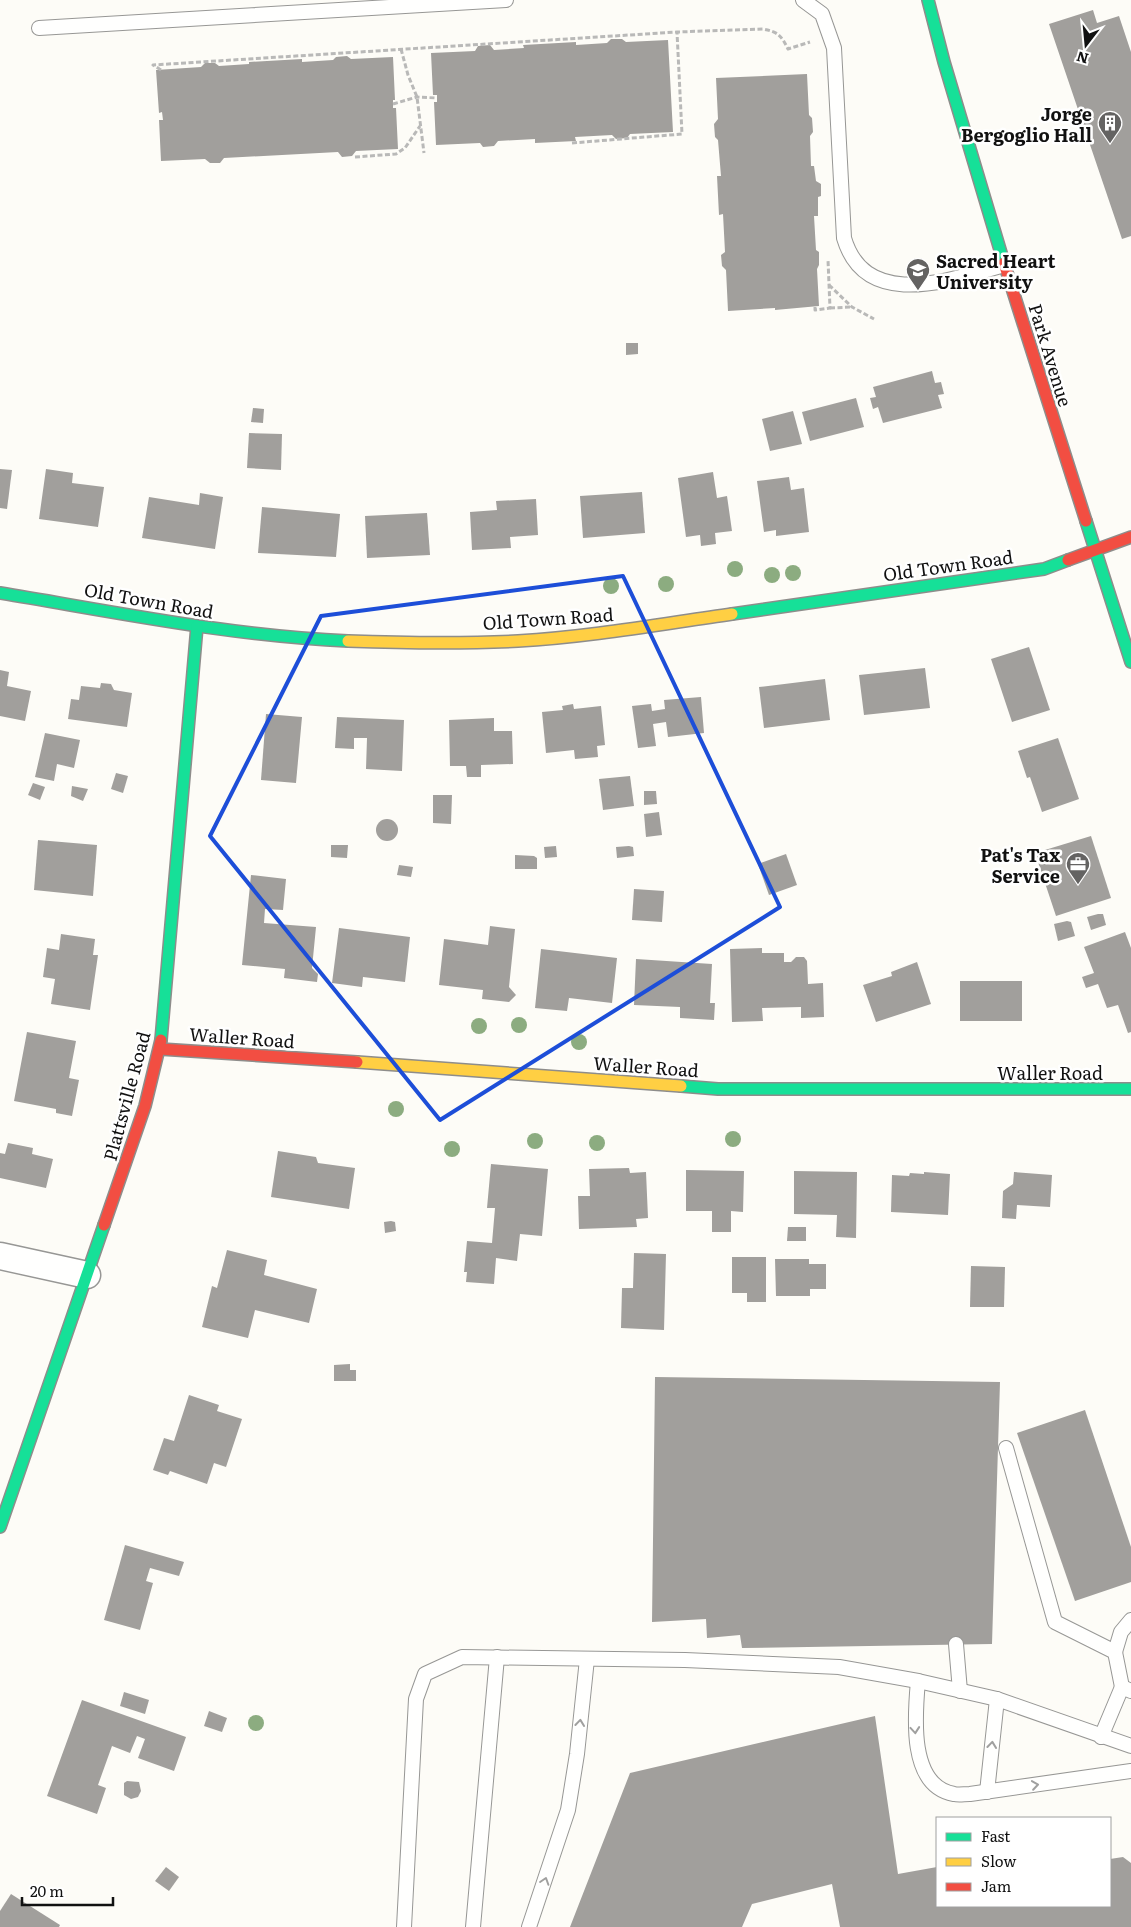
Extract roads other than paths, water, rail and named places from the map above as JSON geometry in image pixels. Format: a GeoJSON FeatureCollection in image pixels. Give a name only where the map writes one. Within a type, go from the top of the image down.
{"type":"FeatureCollection","features":[{"type":"Feature","properties":{"kind":"street","name":"Park Avenue"},"geometry":{"type":"LineString","coordinates":[[928,0],[944,62],[1004,265],[1131,662]]}},
{"type":"Feature","properties":{"kind":"street","name":"Old Town Road"},"geometry":{"type":"LineString","coordinates":[[0,593],[222,630],[303,639],[394,643],[519,640],[615,631],[1044,569],[1131,537]]}},
{"type":"Feature","properties":{"kind":"street","name":"Plattsville Road"},"geometry":{"type":"LineString","coordinates":[[0,1527],[134,1138],[160,1049],[197,626]]}},
{"type":"Feature","properties":{"kind":"street","name":"Waller Road"},"geometry":{"type":"LineString","coordinates":[[160,1049],[718,1089],[1131,1089]]}},
{"type":"Feature","properties":{"kind":"street"},"geometry":{"type":"LineString","coordinates":[[0,1256],[87,1276]]}},
{"type":"Feature","properties":{"kind":"lane"},"geometry":{"type":"LineString","coordinates":[[39,28],[506,0]]}},
{"type":"Feature","properties":{"kind":"lane"},"geometry":{"type":"LineString","coordinates":[[804,0],[822,14],[834,48],[844,238],[848,252],[858,266],[882,281],[900,285],[923,284],[951,279],[1004,265]]}},
{"type":"Feature","properties":{"kind":"lane"},"geometry":{"type":"LineString","coordinates":[[1006,1448],[1055,1622],[1115,1652]]}},
{"type":"Feature","properties":{"kind":"lane"},"geometry":{"type":"LineString","coordinates":[[1101,1737],[1126,1689],[1115,1652],[1121,1632],[1131,1620]]}},
{"type":"Feature","properties":{"kind":"lane"},"geometry":{"type":"LineString","coordinates":[[956,1644],[960,1691]]}},
{"type":"Feature","properties":{"kind":"lane"},"geometry":{"type":"LineString","coordinates":[[404,1927],[416,1698],[425,1674],[462,1657],[685,1660],[839,1667],[918,1681],[997,1699],[1131,1746]]}},
{"type":"Feature","properties":{"kind":"lane"},"geometry":{"type":"LineString","coordinates":[[473,1927],[497,1658]]}},
{"type":"Feature","properties":{"kind":"lane"},"geometry":{"type":"LineString","coordinates":[[529,1927],[568,1810],[577,1754],[587,1659]]}},
{"type":"Feature","properties":{"kind":"lane"},"geometry":{"type":"LineString","coordinates":[[918,1681],[914,1719],[917,1749],[925,1772],[938,1787],[953,1794],[987,1792],[1131,1771]]}},
{"type":"Feature","properties":{"kind":"lane"},"geometry":{"type":"LineString","coordinates":[[987,1792],[997,1699]]}},
{"type":"Feature","properties":{"kind":"place","name":"Jorge Bergoglio Hall"},"geometry":{"type":"Point","coordinates":[1110,144]}},
{"type":"Feature","properties":{"kind":"place","name":"Sacred Heart University"},"geometry":{"type":"Point","coordinates":[918,291]}},
{"type":"Feature","properties":{"kind":"place","name":"Pat's Tax Service"},"geometry":{"type":"Point","coordinates":[1078,885]}}]}
